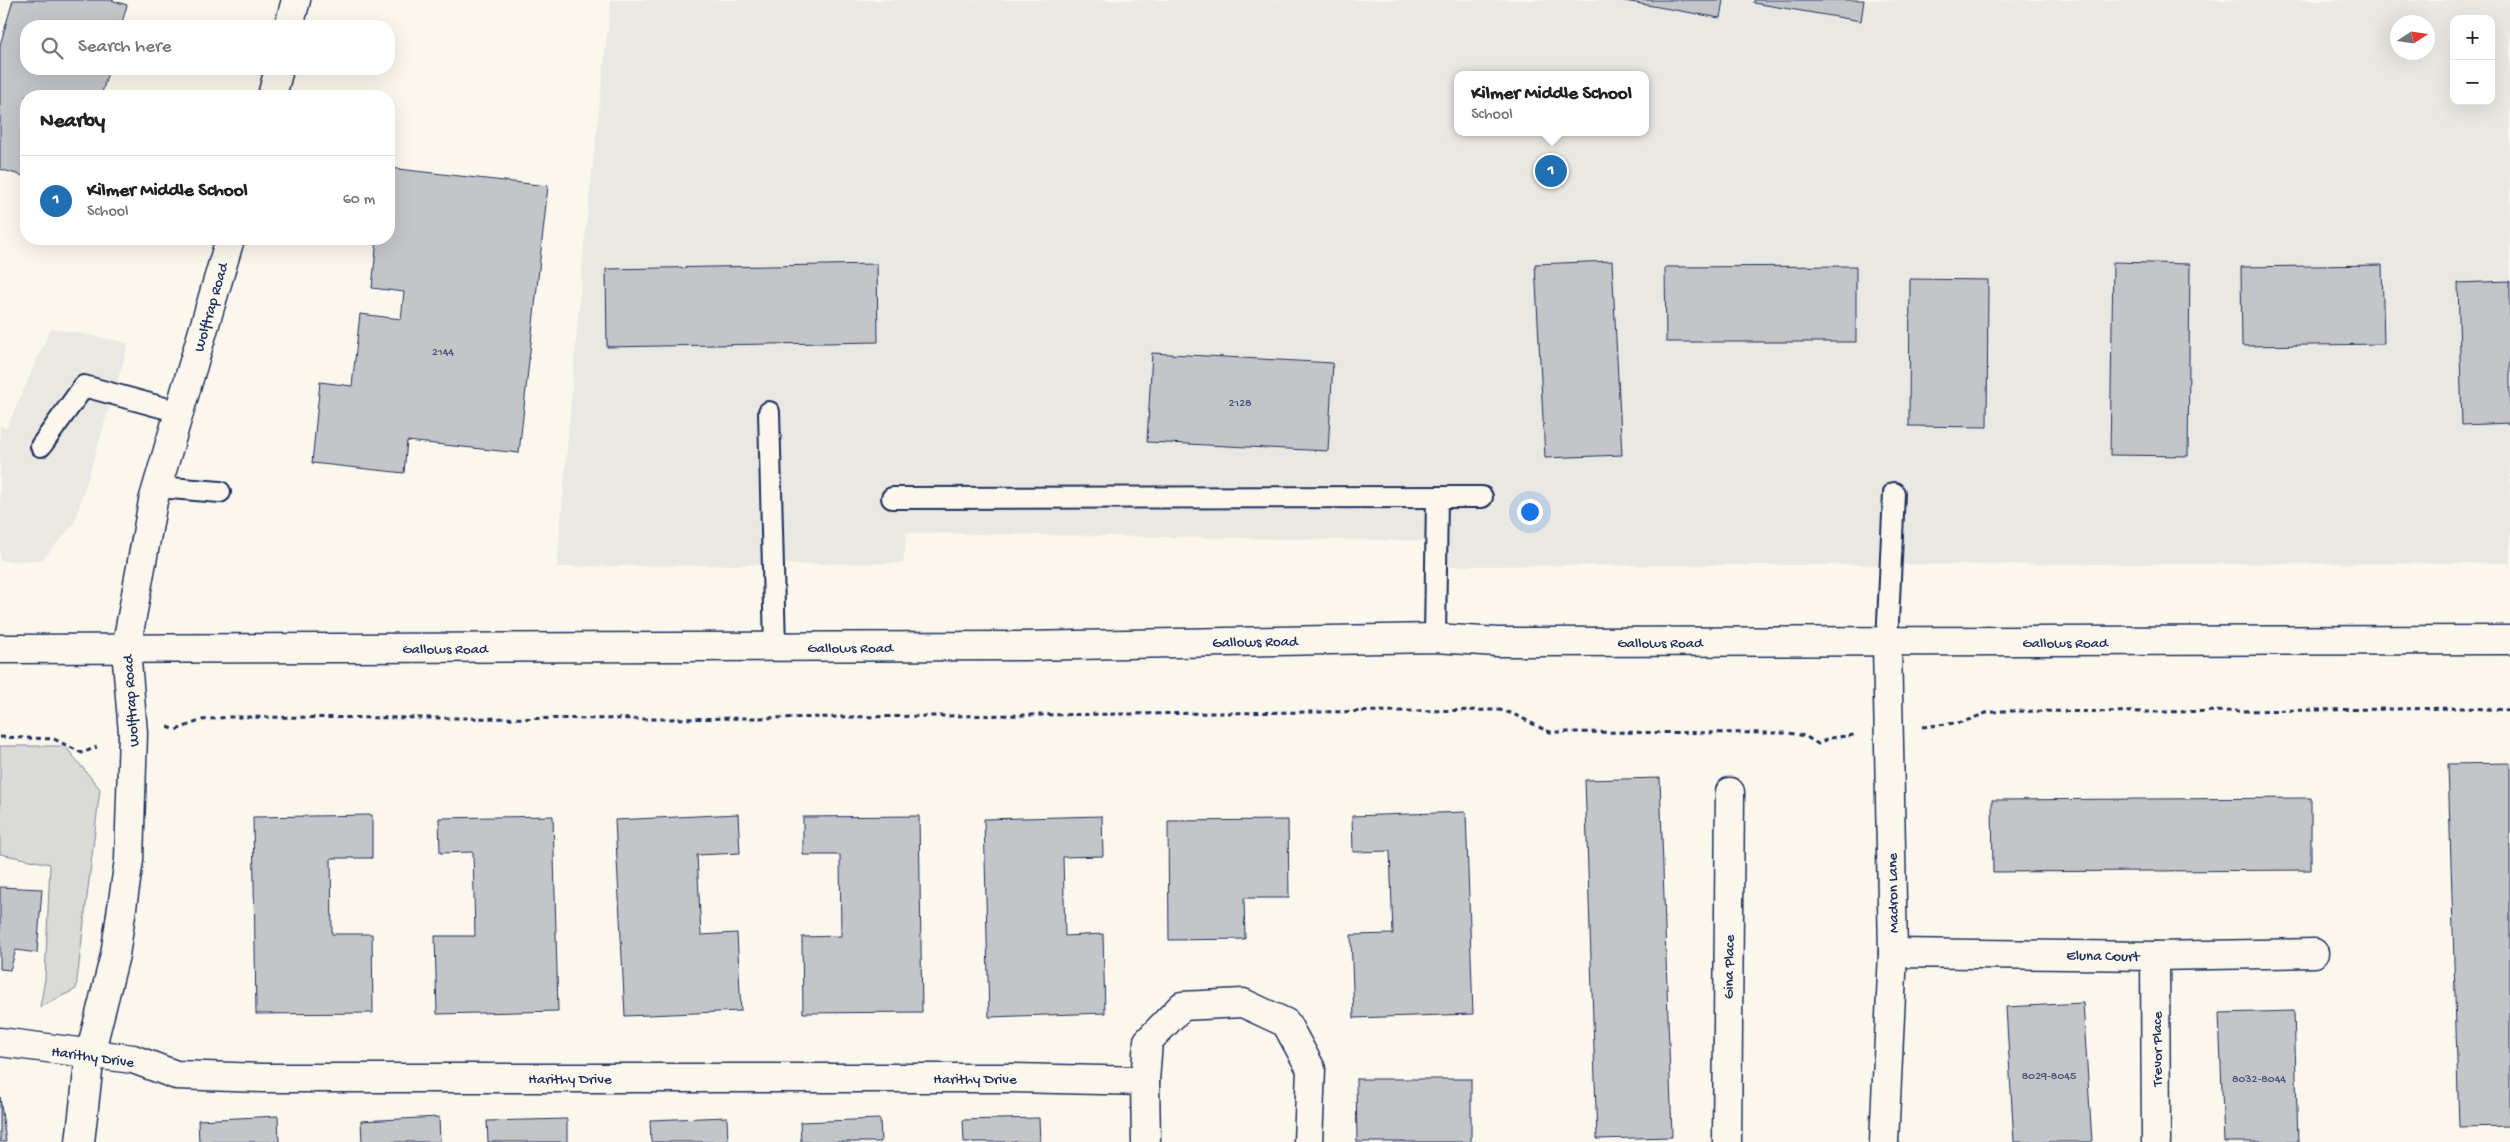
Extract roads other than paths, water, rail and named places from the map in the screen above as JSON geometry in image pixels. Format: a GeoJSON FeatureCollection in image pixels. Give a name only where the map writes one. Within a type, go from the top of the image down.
{"type":"FeatureCollection","features":[{"type":"Feature","properties":{"kind":"street"},"geometry":{"type":"LineString","coordinates":[[291,20],[296,0]]}},
{"type":"Feature","properties":{"kind":"street"},"geometry":{"type":"LineString","coordinates":[[274,90],[277,75]]}},
{"type":"Feature","properties":{"kind":"street","name":"Wolftrap Road"},"geometry":{"type":"LineString","coordinates":[[80,1142],[90,1054],[115,955],[129,860],[133,733],[126,649],[158,487],[228,245]]}},
{"type":"Feature","properties":{"kind":"street","name":"Gallows Road"},"geometry":{"type":"LineString","coordinates":[[0,649],[1025,646],[1435,638],[1498,642],[1887,643],[2510,640]]}},
{"type":"Feature","properties":{"kind":"street","name":"Madron Lane"},"geometry":{"type":"LineString","coordinates":[[1884,1142],[1893,954],[1887,643]]}},
{"type":"Feature","properties":{"kind":"street","name":"Gina Place"},"geometry":{"type":"LineString","coordinates":[[1727,1142],[1730,792]]}},
{"type":"Feature","properties":{"kind":"street","name":"Eluna Court"},"geometry":{"type":"LineString","coordinates":[[1893,954],[2155,956],[2314,953]]}},
{"type":"Feature","properties":{"kind":"street","name":"Trevor Place"},"geometry":{"type":"LineString","coordinates":[[2155,956],[2156,1142]]}},
{"type":"Feature","properties":{"kind":"street"},"geometry":{"type":"LineString","coordinates":[[1146,1142],[1145,1081],[1148,1041],[1182,1006],[1243,1003],[1286,1023],[1311,1070],[1308,1142]]}},
{"type":"Feature","properties":{"kind":"street","name":"Harithy Drive"},"geometry":{"type":"LineString","coordinates":[[0,1042],[133,1059],[176,1076],[262,1078],[1013,1078],[1145,1081]]}},
{"type":"Feature","properties":{"kind":"lane"},"geometry":{"type":"LineString","coordinates":[[41,446],[84,386],[179,412]]}},
{"type":"Feature","properties":{"kind":"lane"},"geometry":{"type":"LineString","coordinates":[[769,412],[775,647]]}},
{"type":"Feature","properties":{"kind":"lane"},"geometry":{"type":"LineString","coordinates":[[158,487],[220,492]]}},
{"type":"Feature","properties":{"kind":"lane"},"geometry":{"type":"LineString","coordinates":[[1887,643],[1894,493]]}},
{"type":"Feature","properties":{"kind":"lane"},"geometry":{"type":"LineString","coordinates":[[892,498],[1482,496]]}},
{"type":"Feature","properties":{"kind":"lane"},"geometry":{"type":"LineString","coordinates":[[1435,638],[1437,497]]}},
{"type":"Feature","properties":{"kind":"place","name":"Kilmer Middle School"},"geometry":{"type":"Point","coordinates":[1551,171]}}]}
